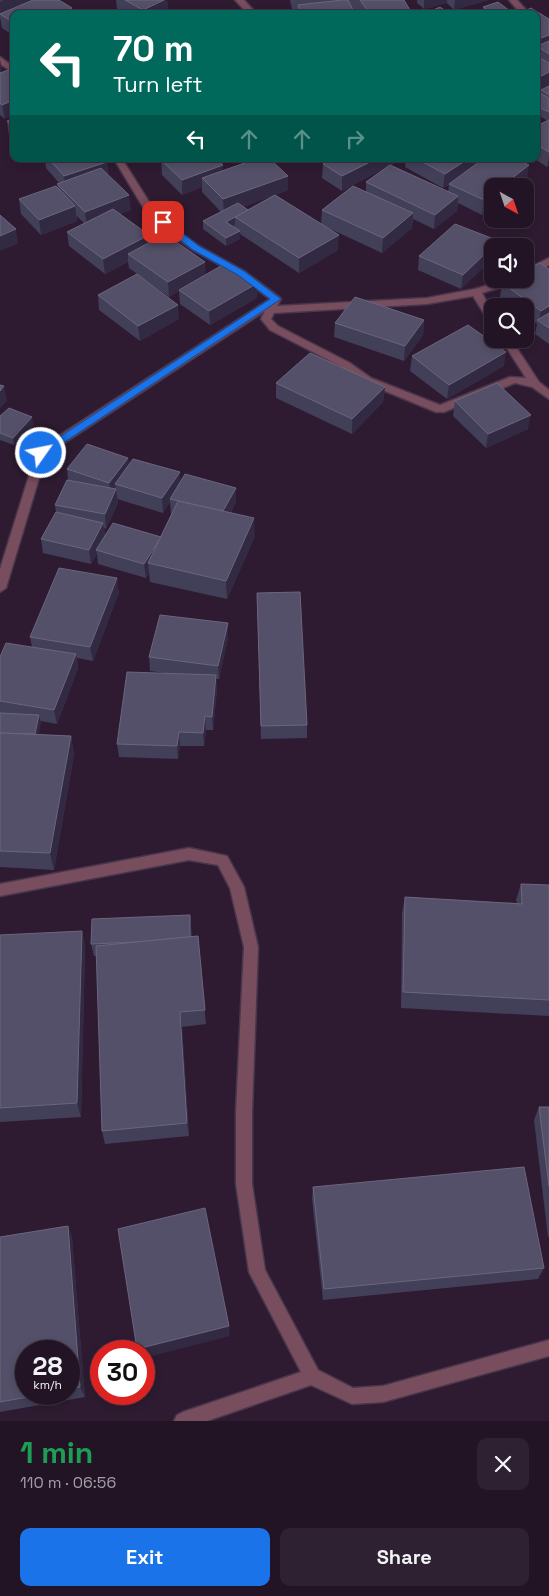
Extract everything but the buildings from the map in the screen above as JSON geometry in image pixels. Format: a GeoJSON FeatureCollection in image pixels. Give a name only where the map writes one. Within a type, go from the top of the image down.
{"type":"FeatureCollection","features":[{"type":"Feature","properties":{"kind":"street"},"geometry":{"type":"LineString","coordinates":[[239,0],[249,10]]}},
{"type":"Feature","properties":{"kind":"street"},"geometry":{"type":"LineString","coordinates":[[513,0],[522,10]]}},
{"type":"Feature","properties":{"kind":"street"},"geometry":{"type":"LineString","coordinates":[[0,60],[10,68]]}},
{"type":"Feature","properties":{"kind":"street"},"geometry":{"type":"LineString","coordinates":[[120,162],[150,210],[176,234],[196,248],[241,273],[276,299]]}},
{"type":"Feature","properties":{"kind":"street"},"geometry":{"type":"LineString","coordinates":[[534,269],[549,260]]}},
{"type":"Feature","properties":{"kind":"street"},"geometry":{"type":"LineString","coordinates":[[272,310],[428,301],[489,288]]}},
{"type":"Feature","properties":{"kind":"street"},"geometry":{"type":"LineString","coordinates":[[476,292],[484,305]]}},
{"type":"Feature","properties":{"kind":"street"},"geometry":{"type":"LineString","coordinates":[[276,299],[266,319],[274,328],[346,365],[367,380],[440,409],[514,379],[535,384]]}},
{"type":"Feature","properties":{"kind":"street"},"geometry":{"type":"LineString","coordinates":[[0,588],[41,453],[276,299]]}},
{"type":"Feature","properties":{"kind":"street"},"geometry":{"type":"LineString","coordinates":[[512,348],[535,384],[549,395]]}},
{"type":"Feature","properties":{"kind":"street"},"geometry":{"type":"LineString","coordinates":[[0,890],[189,854],[222,860],[237,887],[251,947],[244,1112],[244,1184],[257,1272],[312,1376],[352,1396],[383,1394],[549,1348]]}},
{"type":"Feature","properties":{"kind":"street"},"geometry":{"type":"LineString","coordinates":[[184,1421],[312,1376]]}},
{"type":"Feature","properties":{"kind":"route"},"geometry":{"type":"LineString","coordinates":[[41,453],[276,299],[241,273],[196,248],[163,222]]}}]}
